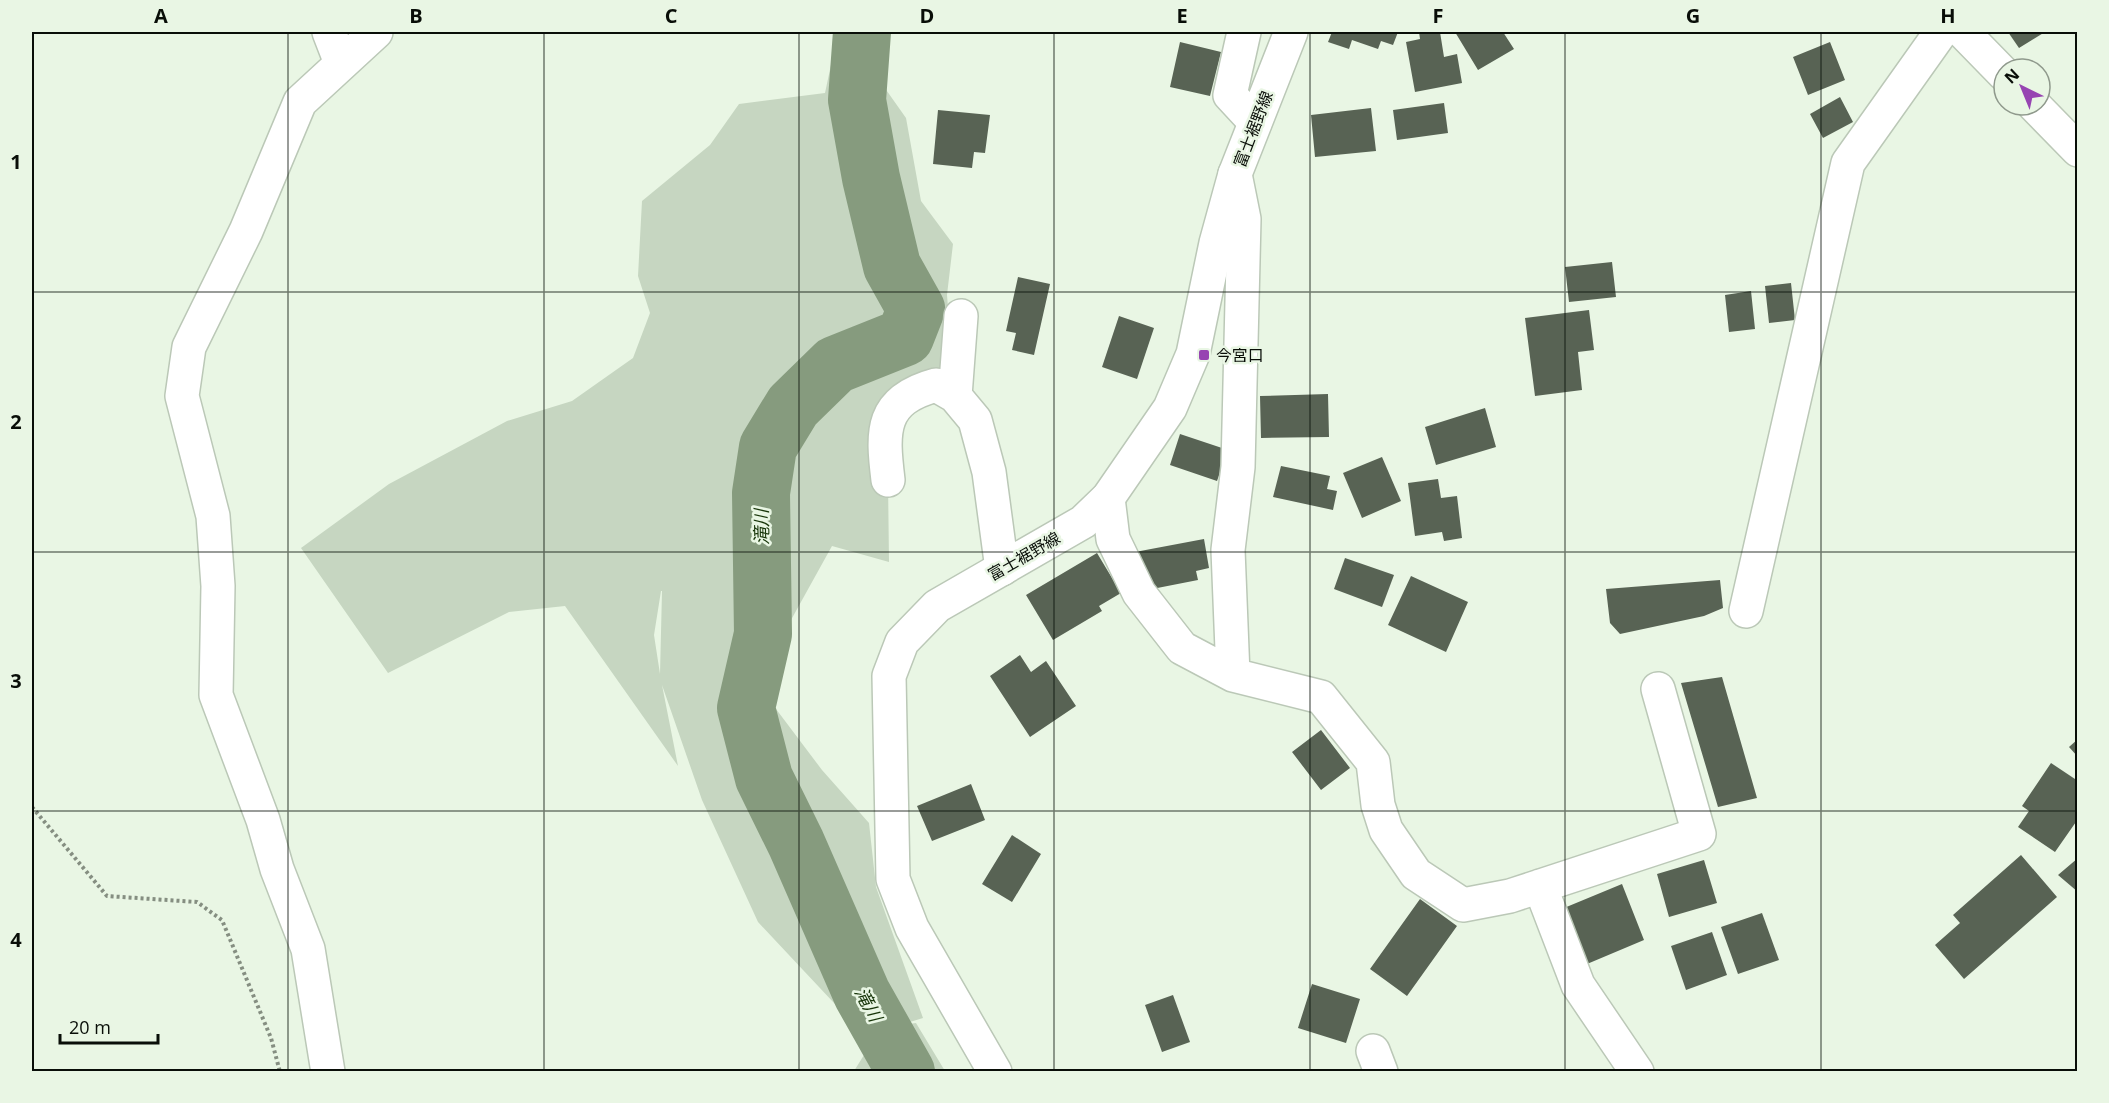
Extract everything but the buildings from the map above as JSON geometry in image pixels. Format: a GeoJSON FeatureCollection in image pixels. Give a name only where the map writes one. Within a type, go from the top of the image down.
{"type":"FeatureCollection","features":[{"type":"Feature","properties":{"kind":"street"},"geometry":{"type":"LineString","coordinates":[[329,32],[341,63]]}},
{"type":"Feature","properties":{"kind":"street"},"geometry":{"type":"LineString","coordinates":[[328,1071],[308,949],[277,869],[263,820],[216,695],[218,586],[213,516],[182,396],[189,346],[246,231],[283,136],[300,102],[376,32]]}},
{"type":"Feature","properties":{"kind":"street"},"geometry":{"type":"LineString","coordinates":[[1244,32],[1230,95],[1256,122]]}},
{"type":"Feature","properties":{"kind":"street","name":"富士裾野線"},"geometry":{"type":"LineString","coordinates":[[995,1071],[912,928],[893,879],[889,676],[902,642],[937,606],[1083,522],[1108,498],[1170,408],[1193,354],[1216,243],[1235,174],[1292,32]]}},
{"type":"Feature","properties":{"kind":"street"},"geometry":{"type":"LineString","coordinates":[[1746,611],[1848,164],[1941,32]]}},
{"type":"Feature","properties":{"kind":"street"},"geometry":{"type":"LineString","coordinates":[[1963,32],[1992,62]]}},
{"type":"Feature","properties":{"kind":"street"},"geometry":{"type":"LineString","coordinates":[[2046,117],[2078,150]]}},
{"type":"Feature","properties":{"kind":"street"},"geometry":{"type":"LineString","coordinates":[[1233,675],[1228,550],[1238,467],[1244,219],[1235,174]]}},
{"type":"Feature","properties":{"kind":"street"},"geometry":{"type":"LineString","coordinates":[[955,396],[961,316]]}},
{"type":"Feature","properties":{"kind":"street"},"geometry":{"type":"LineString","coordinates":[[888,480],[884,445],[886,421],[897,405],[921,390],[936,385],[955,396],[975,420],[989,472],[1002,569]]}},
{"type":"Feature","properties":{"kind":"street"},"geometry":{"type":"LineString","coordinates":[[1108,498],[1113,539],[1139,593],[1182,648],[1233,675],[1321,697],[1373,762],[1378,805],[1386,830],[1416,874],[1463,905],[1510,896],[1699,834],[1658,689]]}},
{"type":"Feature","properties":{"kind":"street"},"geometry":{"type":"LineString","coordinates":[[1540,886],[1578,985],[1637,1071]]}},
{"type":"Feature","properties":{"kind":"path"},"geometry":{"type":"LineString","coordinates":[[32,807],[107,896],[197,902],[222,920],[271,1038],[280,1071]]}},
{"type":"Feature","properties":{"kind":"green space"},"geometry":{"type":"Polygon","coordinates":[[[838,32],[886,32],[882,84],[906,118],[921,201],[953,244],[947,295],[955,396],[907,399],[888,480],[889,562],[832,546],[781,638],[773,705],[822,770],[869,823],[876,887],[923,1018],[900,1025],[916,1023],[945,1071],[854,1071],[879,1031],[864,1035],[758,922],[702,800],[662,685],[678,766],[565,606],[509,612],[388,673],[301,548],[389,484],[507,421],[572,401],[633,358],[650,313],[638,276],[642,201],[710,145],[739,104],[825,93],[838,32]],[[662,591],[654,635],[660,674],[662,591]]]}},
{"type":"Feature","properties":{"kind":"waterway","name":"滝川"},"geometry":{"type":"LineString","coordinates":[[862,32],[857,100],[871,178],[892,266],[916,309],[905,337],[835,365],[793,406],[768,447],[761,493],[763,634],[746,708],[764,778],[796,843],[862,994],[906,1072]]}},
{"type":"Feature","properties":{"kind":"place","name":"今宮口"},"geometry":{"type":"Point","coordinates":[1204,355]}}]}
